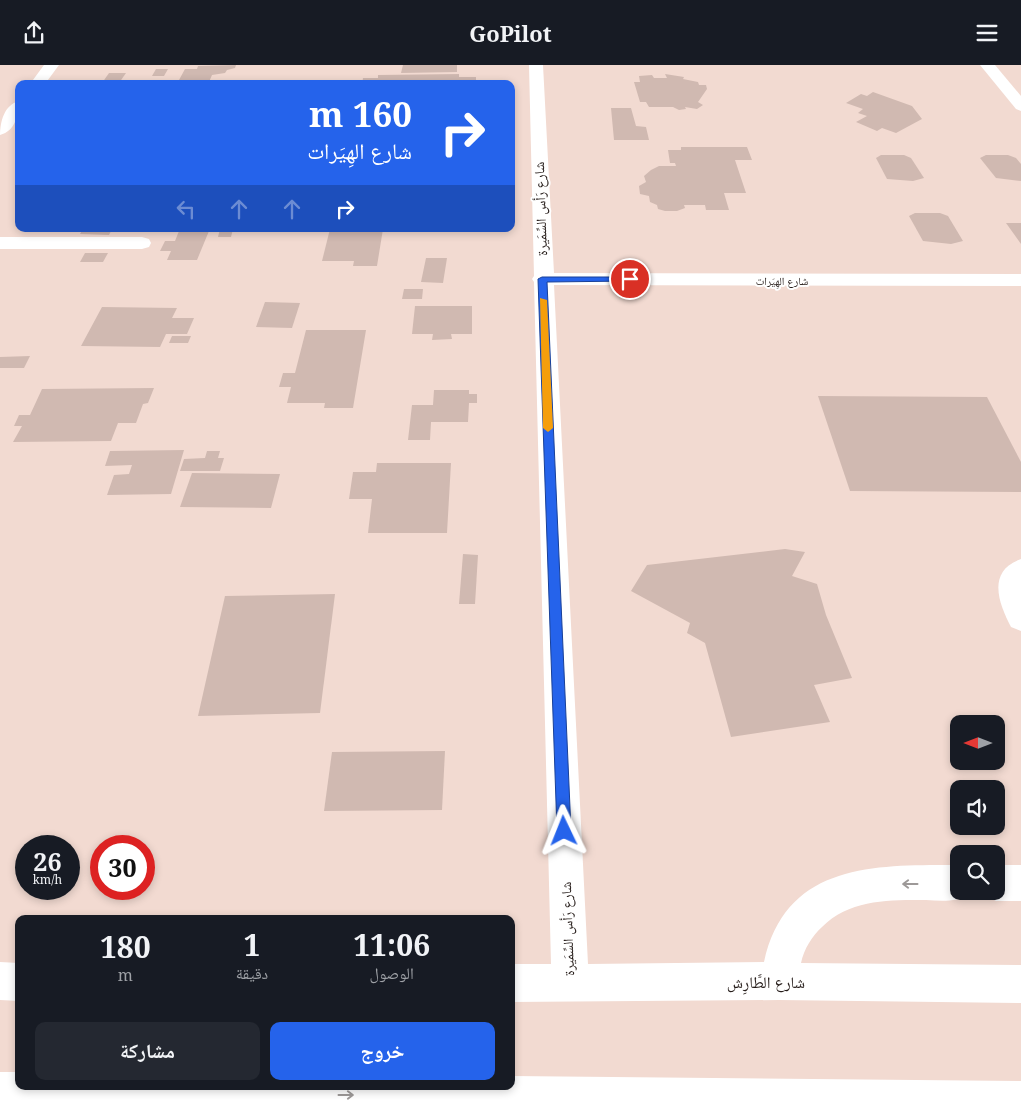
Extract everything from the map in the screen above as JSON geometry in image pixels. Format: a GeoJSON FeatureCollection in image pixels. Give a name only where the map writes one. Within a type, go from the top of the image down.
{"type":"FeatureCollection","features":[{"type":"Feature","properties":{"kind":"street"},"geometry":{"type":"LineString","coordinates":[[40,80],[52,65]]}},
{"type":"Feature","properties":{"kind":"street","name":"شارع رَأس السِّمَيرة"},"geometry":{"type":"LineString","coordinates":[[536,65],[542,279],[570,983]]}},
{"type":"Feature","properties":{"kind":"street"},"geometry":{"type":"LineString","coordinates":[[987,65],[1021,106]]}},
{"type":"Feature","properties":{"kind":"street"},"geometry":{"type":"LineString","coordinates":[[2,126],[15,111]]}},
{"type":"Feature","properties":{"kind":"street"},"geometry":{"type":"LineString","coordinates":[[0,243],[142,243]]}},
{"type":"Feature","properties":{"kind":"street","name":"شارع الهِيَرات"},"geometry":{"type":"LineString","coordinates":[[542,279],[1021,280]]}},
{"type":"Feature","properties":{"kind":"street"},"geometry":{"type":"LineString","coordinates":[[1021,570],[1013,579],[1011,588],[1012,599],[1021,619]]}},
{"type":"Feature","properties":{"kind":"street"},"geometry":{"type":"LineString","coordinates":[[779,981],[788,945],[806,915],[833,895],[864,884],[950,883]]}},
{"type":"Feature","properties":{"kind":"street"},"geometry":{"type":"LineString","coordinates":[[1005,883],[1021,883]]}},
{"type":"Feature","properties":{"kind":"street"},"geometry":{"type":"LineString","coordinates":[[0,981],[15,981]]}},
{"type":"Feature","properties":{"kind":"street","name":"شارع الطَّارِش"},"geometry":{"type":"LineString","coordinates":[[515,983],[779,981],[1021,984]]}},
{"type":"Feature","properties":{"kind":"street"},"geometry":{"type":"LineString","coordinates":[[0,1092],[1021,1101]]}},
{"type":"Feature","properties":{"kind":"building"},"geometry":{"type":"Polygon","coordinates":[[[236,65],[235,68],[227,70],[225,73],[212,75],[210,80],[179,80],[185,69],[197,69],[198,66],[236,65]]]}},
{"type":"Feature","properties":{"kind":"building"},"geometry":{"type":"Polygon","coordinates":[[[403,65],[457,65],[457,72],[401,73],[403,65]]]}},
{"type":"Feature","properties":{"kind":"building"},"geometry":{"type":"Polygon","coordinates":[[[156,69],[168,69],[164,76],[152,76],[156,69]]]}},
{"type":"Feature","properties":{"kind":"building"},"geometry":{"type":"Polygon","coordinates":[[[109,73],[126,73],[121,80],[104,80],[109,73]]]}},
{"type":"Feature","properties":{"kind":"building"},"geometry":{"type":"Polygon","coordinates":[[[459,74],[459,77],[476,77],[476,80],[363,80],[363,78],[378,78],[378,75],[459,74]]]}},
{"type":"Feature","properties":{"kind":"building"},"geometry":{"type":"Polygon","coordinates":[[[665,74],[684,77],[683,79],[698,82],[699,85],[706,85],[707,89],[698,102],[703,105],[697,109],[685,107],[686,109],[679,110],[673,107],[649,107],[646,102],[640,102],[634,82],[640,82],[639,76],[652,75],[654,78],[667,78],[665,74]]]}},
{"type":"Feature","properties":{"kind":"building"},"geometry":{"type":"Polygon","coordinates":[[[873,92],[912,106],[922,119],[896,133],[882,128],[877,131],[856,122],[867,116],[858,113],[863,109],[846,103],[861,94],[867,96],[873,92]]]}},
{"type":"Feature","properties":{"kind":"building"},"geometry":{"type":"Polygon","coordinates":[[[611,108],[631,108],[636,126],[646,127],[649,140],[614,140],[611,108]]]}},
{"type":"Feature","properties":{"kind":"building"},"geometry":{"type":"Polygon","coordinates":[[[681,147],[747,147],[752,160],[735,160],[746,193],[724,193],[729,210],[706,210],[705,205],[684,205],[685,208],[677,211],[658,209],[657,205],[650,202],[649,196],[640,194],[639,186],[646,182],[644,176],[651,170],[659,166],[676,166],[675,163],[670,163],[668,150],[681,150],[681,147]]]}},
{"type":"Feature","properties":{"kind":"building"},"geometry":{"type":"Polygon","coordinates":[[[881,155],[904,155],[911,158],[924,178],[913,181],[887,179],[876,158],[881,155]]]}},
{"type":"Feature","properties":{"kind":"building"},"geometry":{"type":"Polygon","coordinates":[[[986,155],[1008,155],[1016,158],[1021,164],[1021,181],[996,178],[980,158],[986,155]]]}},
{"type":"Feature","properties":{"kind":"building"},"geometry":{"type":"Polygon","coordinates":[[[915,213],[940,213],[948,216],[963,241],[951,244],[923,241],[909,216],[915,213]]]}},
{"type":"Feature","properties":{"kind":"building"},"geometry":{"type":"Polygon","coordinates":[[[1006,223],[1021,223],[1021,244],[1006,223]]]}},
{"type":"Feature","properties":{"kind":"building"},"geometry":{"type":"Polygon","coordinates":[[[81,232],[110,232],[109,235],[80,234],[81,232]]]}},
{"type":"Feature","properties":{"kind":"building"},"geometry":{"type":"Polygon","coordinates":[[[179,232],[209,232],[197,260],[167,260],[171,251],[160,251],[165,241],[175,241],[179,232]]]}},
{"type":"Feature","properties":{"kind":"building"},"geometry":{"type":"Polygon","coordinates":[[[219,232],[232,232],[231,237],[218,237],[219,232]]]}},
{"type":"Feature","properties":{"kind":"building"},"geometry":{"type":"Polygon","coordinates":[[[329,232],[383,232],[377,266],[353,266],[354,261],[322,261],[329,232]]]}},
{"type":"Feature","properties":{"kind":"building"},"geometry":{"type":"Polygon","coordinates":[[[85,253],[108,253],[103,262],[80,262],[85,253]]]}},
{"type":"Feature","properties":{"kind":"building"},"geometry":{"type":"Polygon","coordinates":[[[426,258],[447,258],[443,283],[421,282],[426,258]]]}},
{"type":"Feature","properties":{"kind":"building"},"geometry":{"type":"Polygon","coordinates":[[[404,289],[423,289],[422,299],[402,299],[404,289]]]}},
{"type":"Feature","properties":{"kind":"building"},"geometry":{"type":"Polygon","coordinates":[[[265,302],[300,303],[292,328],[256,327],[265,302]]]}},
{"type":"Feature","properties":{"kind":"building"},"geometry":{"type":"Polygon","coordinates":[[[415,306],[472,306],[472,334],[451,334],[452,339],[432,340],[433,334],[412,334],[415,306]]]}},
{"type":"Feature","properties":{"kind":"building"},"geometry":{"type":"Polygon","coordinates":[[[102,307],[177,308],[172,318],[194,318],[187,334],[166,334],[160,347],[81,346],[102,307]]]}},
{"type":"Feature","properties":{"kind":"building"},"geometry":{"type":"Polygon","coordinates":[[[306,330],[366,330],[353,408],[324,408],[325,403],[287,403],[291,387],[279,387],[283,373],[295,373],[306,330]]]}},
{"type":"Feature","properties":{"kind":"building"},"geometry":{"type":"Polygon","coordinates":[[[172,336],[191,336],[188,343],[169,343],[172,336]]]}},
{"type":"Feature","properties":{"kind":"building"},"geometry":{"type":"Polygon","coordinates":[[[30,356],[24,368],[0,368],[0,357],[30,356]]]}},
{"type":"Feature","properties":{"kind":"building"},"geometry":{"type":"Polygon","coordinates":[[[154,388],[148,403],[143,404],[136,423],[118,423],[111,441],[13,442],[22,426],[14,426],[19,415],[30,415],[42,389],[154,388]]]}},
{"type":"Feature","properties":{"kind":"building"},"geometry":{"type":"Polygon","coordinates":[[[434,390],[469,390],[469,394],[477,394],[477,403],[469,403],[468,422],[431,422],[430,440],[408,440],[412,405],[433,405],[434,390]]]}},
{"type":"Feature","properties":{"kind":"building"},"geometry":{"type":"Polygon","coordinates":[[[818,396],[987,397],[1021,462],[1021,492],[850,491],[818,396]]]}},
{"type":"Feature","properties":{"kind":"building"},"geometry":{"type":"Polygon","coordinates":[[[184,450],[171,494],[107,495],[114,475],[129,474],[132,465],[105,466],[110,451],[184,450]]]}},
{"type":"Feature","properties":{"kind":"building"},"geometry":{"type":"Polygon","coordinates":[[[207,451],[220,451],[218,458],[224,458],[220,471],[180,471],[184,459],[205,458],[207,451]]]}},
{"type":"Feature","properties":{"kind":"building"},"geometry":{"type":"Polygon","coordinates":[[[377,463],[451,463],[447,533],[368,533],[372,499],[349,499],[353,472],[376,472],[377,463]]]}},
{"type":"Feature","properties":{"kind":"building"},"geometry":{"type":"Polygon","coordinates":[[[192,473],[280,474],[271,508],[180,507],[192,473]]]}},
{"type":"Feature","properties":{"kind":"building"},"geometry":{"type":"Polygon","coordinates":[[[785,549],[805,552],[792,576],[817,584],[826,615],[852,678],[814,685],[830,722],[731,737],[705,643],[687,633],[690,623],[631,591],[647,565],[785,549]]]}},
{"type":"Feature","properties":{"kind":"building"},"geometry":{"type":"Polygon","coordinates":[[[463,554],[478,555],[475,604],[459,604],[463,554]]]}},
{"type":"Feature","properties":{"kind":"building"},"geometry":{"type":"Polygon","coordinates":[[[335,594],[320,713],[198,716],[225,596],[335,594]]]}},
{"type":"Feature","properties":{"kind":"building"},"geometry":{"type":"Polygon","coordinates":[[[445,751],[442,810],[324,811],[332,752],[445,751]]]}},
{"type":"Feature","properties":{"kind":"slow traffic"},"geometry":{"type":"LineString","coordinates":[[543,300],[548,428]]}},
{"type":"Feature","properties":{"kind":"route"},"geometry":{"type":"LineString","coordinates":[[564,831],[542,279],[630,279]]}}]}
